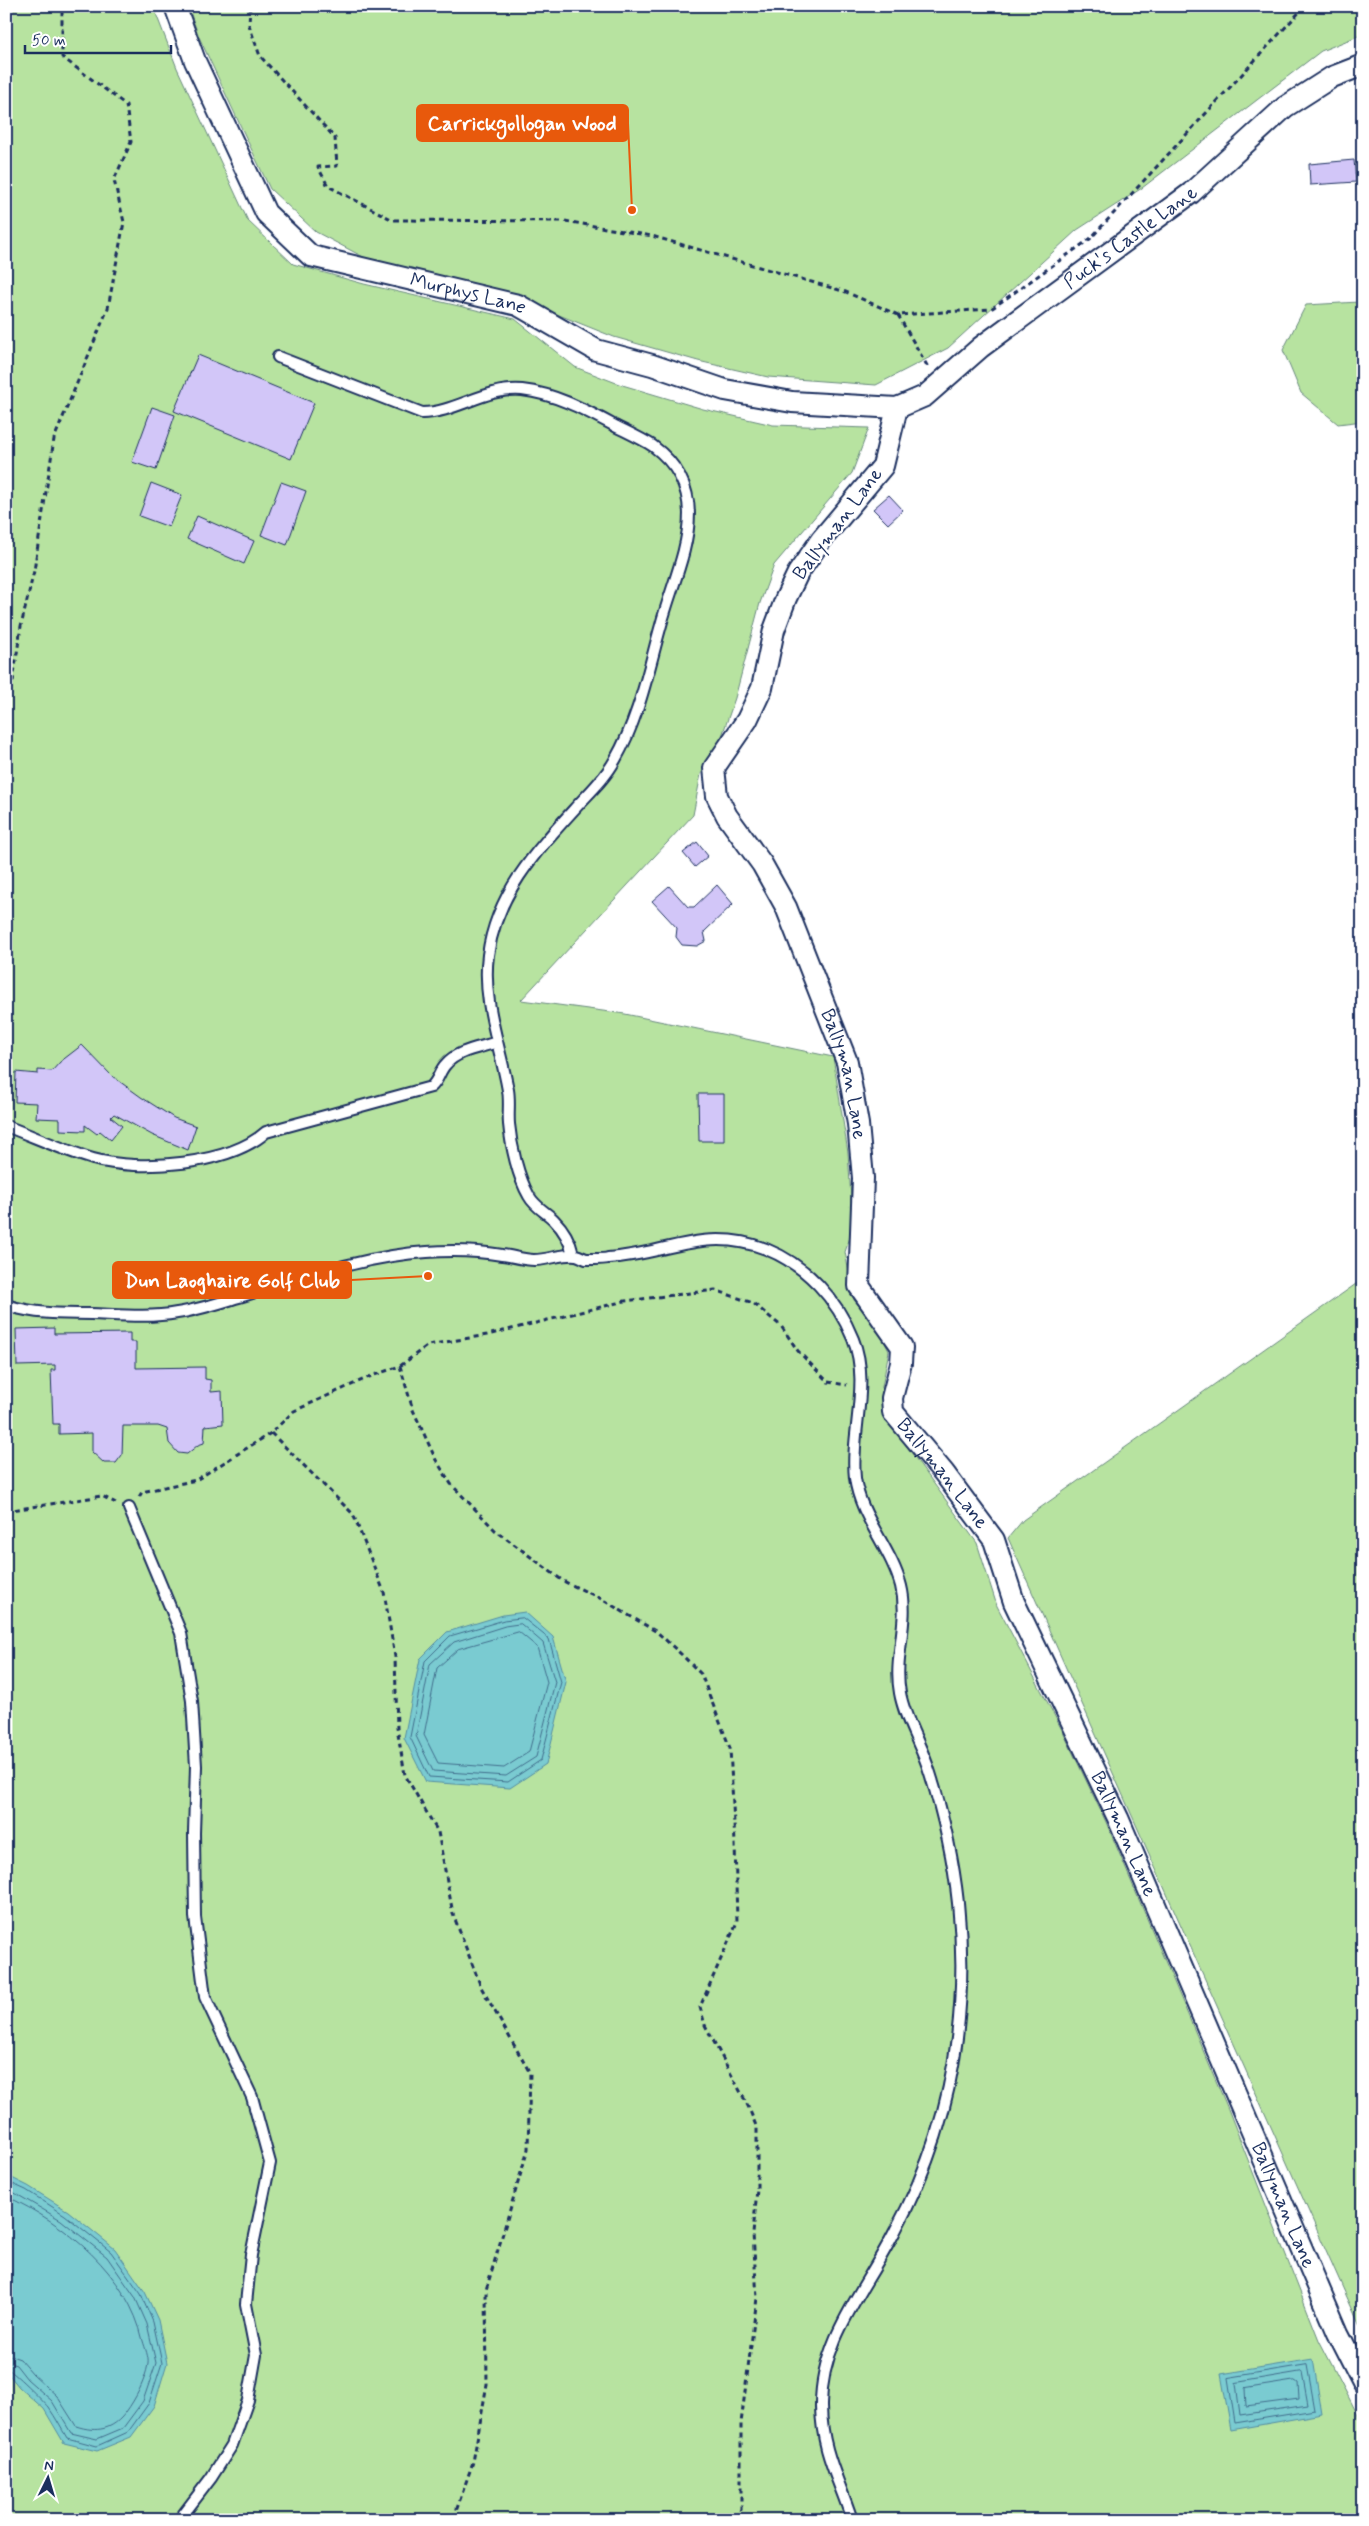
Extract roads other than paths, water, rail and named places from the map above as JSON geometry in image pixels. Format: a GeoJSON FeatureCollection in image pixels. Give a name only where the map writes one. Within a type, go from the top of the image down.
{"type":"FeatureCollection","features":[{"type":"Feature","properties":{"kind":"street","name":"Murphys Lane"},"geometry":{"type":"LineString","coordinates":[[175,6],[195,61],[266,214],[311,256],[518,305],[596,350],[652,365],[725,390],[792,402],[897,408]]}},
{"type":"Feature","properties":{"kind":"street","name":"Puck's Castle Lane"},"geometry":{"type":"LineString","coordinates":[[897,408],[926,396],[981,346],[1191,192],[1285,108],[1332,78],[1363,65]]}},
{"type":"Feature","properties":{"kind":"street","name":"Ballyman Lane"},"geometry":{"type":"LineString","coordinates":[[897,408],[883,466],[821,540],[798,572],[774,630],[762,688],[747,720],[714,768],[717,796],[727,816],[762,864],[786,906],[847,1062],[858,1124],[863,1178],[859,1286],[902,1347],[901,1363],[892,1398],[893,1412],[944,1473],[994,1540],[1014,1602],[1118,1818],[1334,2324],[1363,2382]]}},
{"type":"Feature","properties":{"kind":"lane"},"geometry":{"type":"LineString","coordinates":[[278,357],[422,413],[436,413],[491,393],[519,390],[547,395],[572,403],[651,445],[669,460],[682,480],[689,506],[689,530],[684,558],[668,598],[645,687],[631,726],[614,762],[530,860],[514,882],[501,908],[488,952],[486,975],[489,1002],[509,1094],[509,1127],[526,1189],[535,1205],[560,1228],[570,1242],[573,1254]]}},
{"type":"Feature","properties":{"kind":"lane"},"geometry":{"type":"LineString","coordinates":[[6,1126],[94,1159],[131,1164],[168,1164],[211,1157],[245,1147],[266,1132],[431,1087],[438,1080],[444,1066],[455,1055],[497,1042]]}},
{"type":"Feature","properties":{"kind":"lane"},"geometry":{"type":"LineString","coordinates":[[6,1305],[36,1313],[174,1314],[364,1262],[417,1253],[466,1252],[530,1260],[552,1259],[573,1254],[587,1259],[614,1258],[700,1240],[732,1240],[766,1249],[795,1263],[820,1286],[838,1310],[856,1344],[860,1387],[855,1474],[860,1500],[892,1558],[902,1589],[905,1612],[898,1671],[899,1690],[928,1764],[953,1856],[962,1929],[962,1981],[956,2042],[945,2105],[923,2171],[896,2231],[848,2310],[824,2369],[821,2405],[824,2442],[833,2474],[844,2496],[852,2520]]}},
{"type":"Feature","properties":{"kind":"lane"},"geometry":{"type":"LineString","coordinates":[[129,1508],[181,1633],[192,1702],[196,1766],[194,1833],[195,1917],[205,1997],[252,2097],[270,2163],[251,2255],[246,2304],[256,2355],[248,2400],[232,2445],[212,2478],[179,2520]]}},
{"type":"Feature","properties":{"kind":"water"},"geometry":{"type":"Polygon","coordinates":[[[525,1612],[553,1637],[566,1682],[546,1764],[510,1788],[426,1782],[404,1738],[420,1659],[447,1632],[503,1615],[525,1612]]]}},
{"type":"Feature","properties":{"kind":"water"},"geometry":{"type":"Polygon","coordinates":[[[6,2175],[28,2186],[68,2211],[115,2249],[145,2292],[158,2320],[167,2363],[154,2406],[131,2437],[97,2451],[64,2443],[44,2409],[19,2387],[6,2371],[6,2175]]]}},
{"type":"Feature","properties":{"kind":"water"},"geometry":{"type":"Polygon","coordinates":[[[1313,2359],[1322,2414],[1231,2430],[1221,2374],[1313,2359]]]}},
{"type":"Feature","properties":{"kind":"place","name":"Carrickgollogan Wood"},"geometry":{"type":"Point","coordinates":[632,210]}},
{"type":"Feature","properties":{"kind":"place","name":"Dun Laoghaire Golf Club"},"geometry":{"type":"Point","coordinates":[428,1276]}}]}
